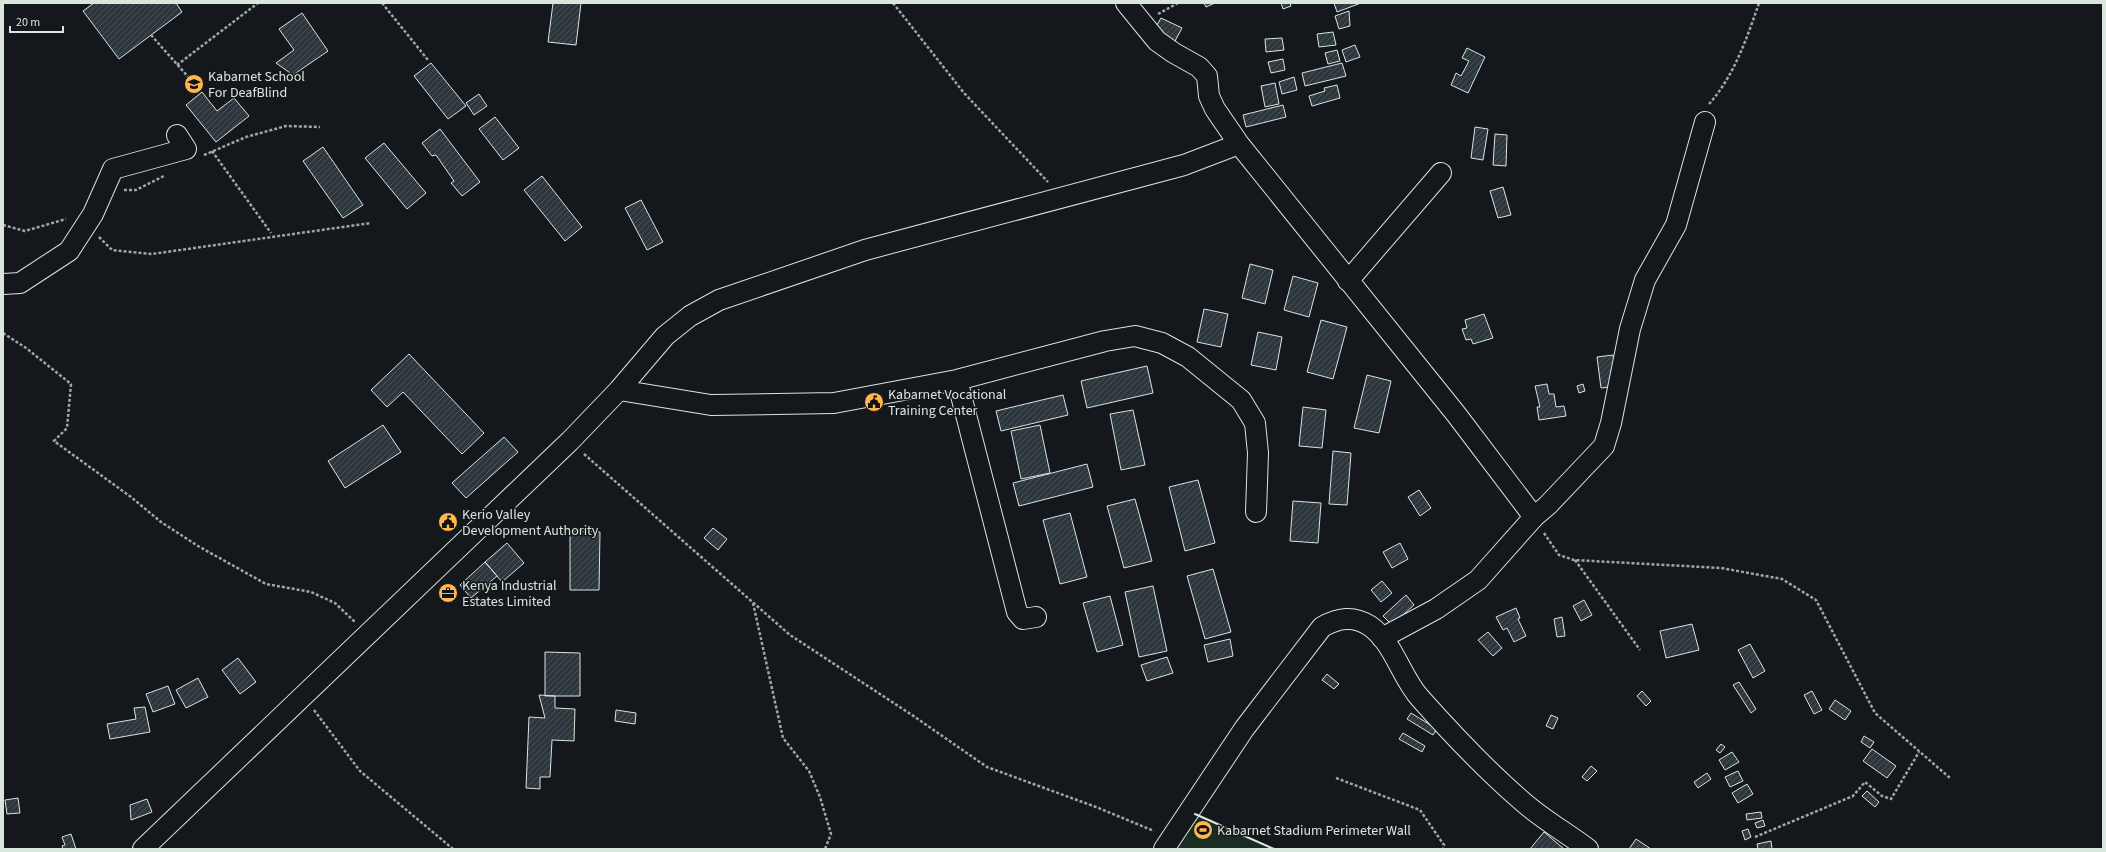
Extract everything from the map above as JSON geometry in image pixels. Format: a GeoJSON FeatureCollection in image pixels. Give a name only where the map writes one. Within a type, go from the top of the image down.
{"type":"FeatureCollection","features":[{"type":"Feature","properties":{"kind":"street"},"geometry":{"type":"LineString","coordinates":[[1126,3],[1156,41],[1199,67],[1207,76],[1210,96],[1215,109],[1239,144],[1456,414],[1534,517]]}},
{"type":"Feature","properties":{"kind":"street"},"geometry":{"type":"LineString","coordinates":[[1382,638],[1436,609],[1478,580],[1534,517],[1563,490],[1604,446],[1611,423],[1630,329],[1645,280],[1676,225],[1705,122]]}},
{"type":"Feature","properties":{"kind":"street"},"geometry":{"type":"LineString","coordinates":[[3,284],[20,283],[69,251],[93,214],[113,169],[186,150],[177,135]]}},
{"type":"Feature","properties":{"kind":"street"},"geometry":{"type":"LineString","coordinates":[[143,849],[302,695],[570,441],[619,390],[665,336],[690,316],[720,300],[865,250],[1184,165],[1239,144]]}},
{"type":"Feature","properties":{"kind":"street"},"geometry":{"type":"LineString","coordinates":[[1348,281],[1441,173]]}},
{"type":"Feature","properties":{"kind":"street"},"geometry":{"type":"LineString","coordinates":[[619,390],[711,405],[834,403],[957,380],[1105,341],[1135,336],[1162,343],[1188,357],[1241,400],[1255,423],[1258,453],[1256,512]]}},
{"type":"Feature","properties":{"kind":"street"},"geometry":{"type":"LineString","coordinates":[[957,380],[1017,612],[1023,619],[1036,617]]}},
{"type":"Feature","properties":{"kind":"street"},"geometry":{"type":"LineString","coordinates":[[1168,844],[1244,729],[1322,627],[1336,619],[1362,621],[1371,627],[1382,638],[1418,696],[1482,764],[1523,802],[1588,849]]}},
{"type":"Feature","properties":{"kind":"path"},"geometry":{"type":"LineString","coordinates":[[178,65],[258,3]]}},
{"type":"Feature","properties":{"kind":"path"},"geometry":{"type":"LineString","coordinates":[[382,3],[428,60]]}},
{"type":"Feature","properties":{"kind":"path"},"geometry":{"type":"LineString","coordinates":[[893,3],[964,93],[1062,197]]}},
{"type":"Feature","properties":{"kind":"path"},"geometry":{"type":"LineString","coordinates":[[1705,122],[1708,106],[1721,90],[1737,58],[1759,3]]}},
{"type":"Feature","properties":{"kind":"path"},"geometry":{"type":"LineString","coordinates":[[151,35],[198,88]]}},
{"type":"Feature","properties":{"kind":"path"},"geometry":{"type":"LineString","coordinates":[[212,151],[271,233]]}},
{"type":"Feature","properties":{"kind":"path"},"geometry":{"type":"LineString","coordinates":[[3,225],[25,231],[69,218]]}},
{"type":"Feature","properties":{"kind":"path"},"geometry":{"type":"LineString","coordinates":[[97,235],[112,250],[152,254],[371,223]]}},
{"type":"Feature","properties":{"kind":"path"},"geometry":{"type":"LineString","coordinates":[[3,333],[26,348],[71,384],[67,428],[54,441],[97,471],[161,522],[198,546],[266,584],[311,592],[335,603],[367,634]]}},
{"type":"Feature","properties":{"kind":"path"},"geometry":{"type":"LineString","coordinates":[[570,441],[790,635],[987,767],[1096,807],[1168,844]]}},
{"type":"Feature","properties":{"kind":"path"},"geometry":{"type":"LineString","coordinates":[[1534,517],[1559,555],[1574,560],[1721,568],[1782,579],[1816,600],[1876,713],[1918,752],[1950,778]]}},
{"type":"Feature","properties":{"kind":"path"},"geometry":{"type":"LineString","coordinates":[[1574,560],[1640,650]]}},
{"type":"Feature","properties":{"kind":"path"},"geometry":{"type":"LineString","coordinates":[[753,603],[783,738],[809,771],[820,797],[831,834],[824,849]]}},
{"type":"Feature","properties":{"kind":"path"},"geometry":{"type":"LineString","coordinates":[[302,695],[360,771],[453,849]]}},
{"type":"Feature","properties":{"kind":"path"},"geometry":{"type":"LineString","coordinates":[[1755,837],[1853,796],[1865,782],[1882,796],[1891,798],[1918,752]]}},
{"type":"Feature","properties":{"kind":"path"},"geometry":{"type":"LineString","coordinates":[[1336,778],[1420,810],[1444,845],[1443,849]]}},
{"type":"Feature","properties":{"kind":"green space","name":"Kabarnet Stadium Perimeter Wall"},"geometry":{"type":"Polygon","coordinates":[[[1187,811],[1274,849],[1163,849],[1187,811]]]}},
{"type":"Feature","properties":{"kind":"building"},"geometry":{"type":"Polygon","coordinates":[[[94,3],[176,3],[182,12],[119,59],[83,11],[94,3]]]}},
{"type":"Feature","properties":{"kind":"building"},"geometry":{"type":"Polygon","coordinates":[[[553,3],[581,3],[576,45],[548,42],[553,3]]]}},
{"type":"Feature","properties":{"kind":"building"},"geometry":{"type":"Polygon","coordinates":[[[1204,3],[1215,3],[1206,7],[1204,3]]]}},
{"type":"Feature","properties":{"kind":"building"},"geometry":{"type":"Polygon","coordinates":[[[1281,3],[1290,3],[1291,6],[1283,9],[1281,3]]]}},
{"type":"Feature","properties":{"kind":"building"},"geometry":{"type":"Polygon","coordinates":[[[1334,3],[1361,3],[1337,12],[1334,3]]]}},
{"type":"Feature","properties":{"kind":"building"},"geometry":{"type":"Polygon","coordinates":[[[1349,11],[1350,26],[1339,29],[1335,16],[1349,11]]]}},
{"type":"Feature","properties":{"kind":"building"},"geometry":{"type":"Polygon","coordinates":[[[302,13],[328,51],[293,75],[276,63],[294,50],[279,29],[302,13]]]}},
{"type":"Feature","properties":{"kind":"building"},"geometry":{"type":"Polygon","coordinates":[[[1161,18],[1182,28],[1175,41],[1154,30],[1161,18]]]}},
{"type":"Feature","properties":{"kind":"building"},"geometry":{"type":"Polygon","coordinates":[[[1333,32],[1336,45],[1319,47],[1317,34],[1333,32]]]}},
{"type":"Feature","properties":{"kind":"building"},"geometry":{"type":"Polygon","coordinates":[[[1282,38],[1284,50],[1266,52],[1265,39],[1282,38]]]}},
{"type":"Feature","properties":{"kind":"building"},"geometry":{"type":"Polygon","coordinates":[[[1355,45],[1360,57],[1346,62],[1342,50],[1355,45]]]}},
{"type":"Feature","properties":{"kind":"building"},"geometry":{"type":"Polygon","coordinates":[[[1467,48],[1485,57],[1468,93],[1451,85],[1456,73],[1461,76],[1469,61],[1462,58],[1467,48]]]}},
{"type":"Feature","properties":{"kind":"building"},"geometry":{"type":"Polygon","coordinates":[[[1337,50],[1340,61],[1328,64],[1325,53],[1337,50]]]}},
{"type":"Feature","properties":{"kind":"building"},"geometry":{"type":"Polygon","coordinates":[[[1283,59],[1285,70],[1271,73],[1268,62],[1283,59]]]}},
{"type":"Feature","properties":{"kind":"building"},"geometry":{"type":"Polygon","coordinates":[[[431,63],[466,106],[448,119],[414,76],[431,63]]]}},
{"type":"Feature","properties":{"kind":"building"},"geometry":{"type":"Polygon","coordinates":[[[1342,63],[1346,76],[1305,86],[1302,73],[1342,63]]]}},
{"type":"Feature","properties":{"kind":"building"},"geometry":{"type":"Polygon","coordinates":[[[1294,77],[1297,90],[1282,94],[1279,82],[1294,77]]]}},
{"type":"Feature","properties":{"kind":"building"},"geometry":{"type":"Polygon","coordinates":[[[1275,83],[1279,104],[1265,107],[1261,86],[1275,83]]]}},
{"type":"Feature","properties":{"kind":"building"},"geometry":{"type":"Polygon","coordinates":[[[1337,85],[1340,98],[1312,106],[1309,96],[1325,91],[1324,88],[1337,85]]]}},
{"type":"Feature","properties":{"kind":"building"},"geometry":{"type":"Polygon","coordinates":[[[202,92],[217,111],[234,98],[249,116],[216,142],[186,105],[202,92]]]}},
{"type":"Feature","properties":{"kind":"building"},"geometry":{"type":"Polygon","coordinates":[[[479,94],[487,106],[474,115],[466,103],[479,94]]]}},
{"type":"Feature","properties":{"kind":"building"},"geometry":{"type":"Polygon","coordinates":[[[1283,105],[1286,117],[1246,127],[1243,115],[1283,105]]]}},
{"type":"Feature","properties":{"kind":"building"},"geometry":{"type":"Polygon","coordinates":[[[495,117],[519,148],[503,160],[479,129],[495,117]]]}},
{"type":"Feature","properties":{"kind":"building"},"geometry":{"type":"Polygon","coordinates":[[[1475,127],[1488,129],[1483,160],[1471,158],[1475,127]]]}},
{"type":"Feature","properties":{"kind":"building"},"geometry":{"type":"Polygon","coordinates":[[[440,129],[480,182],[462,196],[451,183],[454,181],[436,155],[432,156],[422,143],[440,129]]]}},
{"type":"Feature","properties":{"kind":"building"},"geometry":{"type":"Polygon","coordinates":[[[1495,134],[1507,135],[1506,166],[1493,165],[1495,134]]]}},
{"type":"Feature","properties":{"kind":"building"},"geometry":{"type":"Polygon","coordinates":[[[384,143],[426,193],[407,209],[365,158],[384,143]]]}},
{"type":"Feature","properties":{"kind":"building"},"geometry":{"type":"Polygon","coordinates":[[[323,147],[363,205],[343,218],[303,161],[323,147]]]}},
{"type":"Feature","properties":{"kind":"building"},"geometry":{"type":"Polygon","coordinates":[[[542,176],[582,227],[565,241],[524,190],[542,176]]]}},
{"type":"Feature","properties":{"kind":"building"},"geometry":{"type":"Polygon","coordinates":[[[1503,187],[1511,215],[1498,218],[1490,191],[1503,187]]]}},
{"type":"Feature","properties":{"kind":"building"},"geometry":{"type":"Polygon","coordinates":[[[641,200],[663,242],[647,250],[625,208],[641,200]]]}},
{"type":"Feature","properties":{"kind":"building"},"geometry":{"type":"Polygon","coordinates":[[[1250,264],[1273,270],[1265,304],[1242,298],[1250,264]]]}},
{"type":"Feature","properties":{"kind":"building"},"geometry":{"type":"Polygon","coordinates":[[[1293,276],[1318,283],[1309,317],[1284,310],[1293,276]]]}},
{"type":"Feature","properties":{"kind":"building"},"geometry":{"type":"Polygon","coordinates":[[[1204,309],[1228,314],[1221,347],[1197,342],[1204,309]]]}},
{"type":"Feature","properties":{"kind":"building"},"geometry":{"type":"Polygon","coordinates":[[[1484,314],[1493,338],[1473,344],[1471,339],[1466,340],[1462,329],[1467,328],[1465,320],[1484,314]]]}},
{"type":"Feature","properties":{"kind":"building"},"geometry":{"type":"Polygon","coordinates":[[[1321,320],[1347,327],[1333,379],[1307,372],[1321,320]]]}},
{"type":"Feature","properties":{"kind":"building"},"geometry":{"type":"Polygon","coordinates":[[[1258,332],[1282,337],[1276,370],[1251,365],[1258,332]]]}},
{"type":"Feature","properties":{"kind":"building"},"geometry":{"type":"Polygon","coordinates":[[[409,354],[484,433],[462,454],[403,392],[387,407],[371,390],[409,354]]]}},
{"type":"Feature","properties":{"kind":"building"},"geometry":{"type":"Polygon","coordinates":[[[1613,355],[1616,379],[1611,387],[1601,388],[1597,357],[1613,355]]]}},
{"type":"Feature","properties":{"kind":"building"},"geometry":{"type":"Polygon","coordinates":[[[1147,366],[1153,393],[1087,408],[1081,381],[1147,366]]]}},
{"type":"Feature","properties":{"kind":"building"},"geometry":{"type":"Polygon","coordinates":[[[1367,375],[1391,381],[1379,433],[1354,428],[1367,375]]]}},
{"type":"Feature","properties":{"kind":"building"},"geometry":{"type":"Polygon","coordinates":[[[1547,384],[1549,394],[1554,394],[1556,407],[1564,406],[1566,416],[1539,420],[1537,407],[1540,407],[1535,386],[1547,384]]]}},
{"type":"Feature","properties":{"kind":"building"},"geometry":{"type":"Polygon","coordinates":[[[1583,384],[1585,391],[1579,393],[1577,386],[1583,384]]]}},
{"type":"Feature","properties":{"kind":"building"},"geometry":{"type":"Polygon","coordinates":[[[1063,395],[1068,415],[1001,431],[996,411],[1063,395]]]}},
{"type":"Feature","properties":{"kind":"building"},"geometry":{"type":"Polygon","coordinates":[[[1303,407],[1326,410],[1322,448],[1299,446],[1303,407]]]}},
{"type":"Feature","properties":{"kind":"building"},"geometry":{"type":"Polygon","coordinates":[[[1133,410],[1145,465],[1121,470],[1110,414],[1133,410]]]}},
{"type":"Feature","properties":{"kind":"building"},"geometry":{"type":"Polygon","coordinates":[[[383,425],[401,452],[345,488],[328,461],[383,425]]]}},
{"type":"Feature","properties":{"kind":"building"},"geometry":{"type":"Polygon","coordinates":[[[1040,425],[1050,473],[1021,479],[1011,431],[1040,425]]]}},
{"type":"Feature","properties":{"kind":"building"},"geometry":{"type":"Polygon","coordinates":[[[504,437],[518,452],[466,498],[452,483],[504,437]]]}},
{"type":"Feature","properties":{"kind":"building"},"geometry":{"type":"Polygon","coordinates":[[[1333,451],[1351,453],[1347,505],[1329,504],[1333,451]]]}},
{"type":"Feature","properties":{"kind":"building"},"geometry":{"type":"Polygon","coordinates":[[[1087,464],[1093,487],[1019,506],[1013,483],[1087,464]]]}},
{"type":"Feature","properties":{"kind":"building"},"geometry":{"type":"Polygon","coordinates":[[[1198,480],[1215,543],[1185,551],[1169,487],[1198,480]]]}},
{"type":"Feature","properties":{"kind":"building"},"geometry":{"type":"Polygon","coordinates":[[[1419,490],[1431,508],[1420,516],[1408,497],[1419,490]]]}},
{"type":"Feature","properties":{"kind":"building"},"geometry":{"type":"Polygon","coordinates":[[[1135,499],[1152,561],[1124,568],[1107,506],[1135,499]]]}},
{"type":"Feature","properties":{"kind":"building"},"geometry":{"type":"Polygon","coordinates":[[[1293,501],[1321,503],[1318,543],[1290,541],[1293,501]]]}},
{"type":"Feature","properties":{"kind":"building"},"geometry":{"type":"Polygon","coordinates":[[[1070,513],[1087,577],[1060,584],[1043,520],[1070,513]]]}},
{"type":"Feature","properties":{"kind":"building"},"geometry":{"type":"Polygon","coordinates":[[[713,528],[727,539],[718,550],[704,538],[713,528]]]}},
{"type":"Feature","properties":{"kind":"building"},"geometry":{"type":"Polygon","coordinates":[[[570,531],[600,532],[599,590],[570,590],[570,531]]]}},
{"type":"Feature","properties":{"kind":"building"},"geometry":{"type":"Polygon","coordinates":[[[507,543],[524,563],[502,582],[485,562],[507,543]]]}},
{"type":"Feature","properties":{"kind":"building"},"geometry":{"type":"Polygon","coordinates":[[[1400,543],[1408,559],[1392,568],[1383,552],[1400,543]]]}},
{"type":"Feature","properties":{"kind":"building"},"geometry":{"type":"Polygon","coordinates":[[[485,562],[497,576],[471,598],[460,585],[485,562]]]}},
{"type":"Feature","properties":{"kind":"building"},"geometry":{"type":"Polygon","coordinates":[[[1213,569],[1231,632],[1205,639],[1187,576],[1213,569]]]}},
{"type":"Feature","properties":{"kind":"building"},"geometry":{"type":"Polygon","coordinates":[[[1382,581],[1392,593],[1381,602],[1371,590],[1382,581]]]}},
{"type":"Feature","properties":{"kind":"building"},"geometry":{"type":"Polygon","coordinates":[[[1153,586],[1167,651],[1139,657],[1125,592],[1153,586]]]}},
{"type":"Feature","properties":{"kind":"building"},"geometry":{"type":"Polygon","coordinates":[[[1406,595],[1414,605],[1392,625],[1383,616],[1406,595]]]}},
{"type":"Feature","properties":{"kind":"building"},"geometry":{"type":"Polygon","coordinates":[[[1110,596],[1123,645],[1097,652],[1083,603],[1110,596]]]}},
{"type":"Feature","properties":{"kind":"building"},"geometry":{"type":"Polygon","coordinates":[[[1584,600],[1592,615],[1581,621],[1573,606],[1584,600]]]}},
{"type":"Feature","properties":{"kind":"building"},"geometry":{"type":"Polygon","coordinates":[[[1516,608],[1520,618],[1518,619],[1526,636],[1514,642],[1507,628],[1503,630],[1496,617],[1516,608]]]}},
{"type":"Feature","properties":{"kind":"building"},"geometry":{"type":"Polygon","coordinates":[[[1562,617],[1565,636],[1557,637],[1554,619],[1562,617]]]}},
{"type":"Feature","properties":{"kind":"building"},"geometry":{"type":"Polygon","coordinates":[[[1692,624],[1699,650],[1666,658],[1660,631],[1692,624]]]}},
{"type":"Feature","properties":{"kind":"building"},"geometry":{"type":"Polygon","coordinates":[[[1488,632],[1502,648],[1493,656],[1478,640],[1488,632]]]}},
{"type":"Feature","properties":{"kind":"building"},"geometry":{"type":"Polygon","coordinates":[[[1230,639],[1233,656],[1208,662],[1204,645],[1230,639]]]}},
{"type":"Feature","properties":{"kind":"building"},"geometry":{"type":"Polygon","coordinates":[[[1750,644],[1765,671],[1753,678],[1738,650],[1750,644]]]}},
{"type":"Feature","properties":{"kind":"building"},"geometry":{"type":"Polygon","coordinates":[[[545,652],[580,653],[580,696],[545,696],[545,652]]]}},
{"type":"Feature","properties":{"kind":"building"},"geometry":{"type":"Polygon","coordinates":[[[1167,657],[1173,673],[1147,681],[1141,665],[1167,657]]]}},
{"type":"Feature","properties":{"kind":"building"},"geometry":{"type":"Polygon","coordinates":[[[238,658],[256,682],[240,694],[222,670],[238,658]]]}},
{"type":"Feature","properties":{"kind":"building"},"geometry":{"type":"Polygon","coordinates":[[[1327,674],[1339,684],[1334,689],[1322,680],[1327,674]]]}},
{"type":"Feature","properties":{"kind":"building"},"geometry":{"type":"Polygon","coordinates":[[[198,678],[208,697],[186,708],[176,690],[198,678]]]}},
{"type":"Feature","properties":{"kind":"building"},"geometry":{"type":"Polygon","coordinates":[[[1739,682],[1756,709],[1751,713],[1733,685],[1739,682]]]}},
{"type":"Feature","properties":{"kind":"building"},"geometry":{"type":"Polygon","coordinates":[[[168,686],[175,704],[153,712],[146,694],[168,686]]]}},
{"type":"Feature","properties":{"kind":"building"},"geometry":{"type":"Polygon","coordinates":[[[1642,691],[1651,701],[1646,706],[1637,696],[1642,691]]]}},
{"type":"Feature","properties":{"kind":"building"},"geometry":{"type":"Polygon","coordinates":[[[1812,691],[1822,710],[1814,714],[1804,695],[1812,691]]]}},
{"type":"Feature","properties":{"kind":"building"},"geometry":{"type":"Polygon","coordinates":[[[539,695],[555,696],[555,708],[575,709],[574,741],[552,740],[550,777],[540,777],[540,789],[526,788],[529,717],[545,718],[539,695]]]}},
{"type":"Feature","properties":{"kind":"building"},"geometry":{"type":"Polygon","coordinates":[[[1835,700],[1851,711],[1845,720],[1829,709],[1835,700]]]}},
{"type":"Feature","properties":{"kind":"building"},"geometry":{"type":"Polygon","coordinates":[[[145,707],[150,732],[110,739],[107,724],[136,719],[134,708],[145,707]]]}},
{"type":"Feature","properties":{"kind":"building"},"geometry":{"type":"Polygon","coordinates":[[[616,710],[636,713],[635,724],[615,721],[616,710]]]}},
{"type":"Feature","properties":{"kind":"building"},"geometry":{"type":"Polygon","coordinates":[[[1411,713],[1437,729],[1433,735],[1407,719],[1411,713]]]}},
{"type":"Feature","properties":{"kind":"building"},"geometry":{"type":"Polygon","coordinates":[[[1551,715],[1558,718],[1553,729],[1546,726],[1551,715]]]}},
{"type":"Feature","properties":{"kind":"building"},"geometry":{"type":"Polygon","coordinates":[[[1403,733],[1425,746],[1422,752],[1399,739],[1403,733]]]}},
{"type":"Feature","properties":{"kind":"building"},"geometry":{"type":"Polygon","coordinates":[[[1864,736],[1874,742],[1870,748],[1861,742],[1864,736]]]}},
{"type":"Feature","properties":{"kind":"building"},"geometry":{"type":"Polygon","coordinates":[[[1721,744],[1725,747],[1720,753],[1716,750],[1721,744]]]}},
{"type":"Feature","properties":{"kind":"building"},"geometry":{"type":"Polygon","coordinates":[[[1872,749],[1896,766],[1887,778],[1863,761],[1872,749]]]}},
{"type":"Feature","properties":{"kind":"building"},"geometry":{"type":"Polygon","coordinates":[[[1732,752],[1739,762],[1725,770],[1719,760],[1732,752]]]}},
{"type":"Feature","properties":{"kind":"building"},"geometry":{"type":"Polygon","coordinates":[[[1591,766],[1597,771],[1587,781],[1582,777],[1591,766]]]}},
{"type":"Feature","properties":{"kind":"building"},"geometry":{"type":"Polygon","coordinates":[[[1738,771],[1743,781],[1730,787],[1725,777],[1738,771]]]}},
{"type":"Feature","properties":{"kind":"building"},"geometry":{"type":"Polygon","coordinates":[[[1707,773],[1711,779],[1698,788],[1694,782],[1707,773]]]}},
{"type":"Feature","properties":{"kind":"building"},"geometry":{"type":"Polygon","coordinates":[[[1747,784],[1753,794],[1738,803],[1732,793],[1747,784]]]}},
{"type":"Feature","properties":{"kind":"building"},"geometry":{"type":"Polygon","coordinates":[[[1867,791],[1879,802],[1875,807],[1862,796],[1867,791]]]}},
{"type":"Feature","properties":{"kind":"building"},"geometry":{"type":"Polygon","coordinates":[[[18,798],[20,813],[7,814],[5,800],[18,798]]]}},
{"type":"Feature","properties":{"kind":"building"},"geometry":{"type":"Polygon","coordinates":[[[147,799],[152,812],[131,820],[130,805],[147,799]]]}},
{"type":"Feature","properties":{"kind":"building"},"geometry":{"type":"Polygon","coordinates":[[[1761,812],[1762,818],[1747,820],[1746,814],[1761,812]]]}},
{"type":"Feature","properties":{"kind":"building"},"geometry":{"type":"Polygon","coordinates":[[[1763,820],[1765,826],[1757,828],[1755,823],[1763,820]]]}},
{"type":"Feature","properties":{"kind":"building"},"geometry":{"type":"Polygon","coordinates":[[[1748,829],[1751,837],[1745,840],[1742,831],[1748,829]]]}},
{"type":"Feature","properties":{"kind":"building"},"geometry":{"type":"Polygon","coordinates":[[[1544,832],[1564,849],[1530,849],[1544,832]]]}},
{"type":"Feature","properties":{"kind":"building"},"geometry":{"type":"Polygon","coordinates":[[[71,834],[76,849],[63,849],[62,846],[65,845],[62,837],[71,834]]]}},
{"type":"Feature","properties":{"kind":"building"},"geometry":{"type":"Polygon","coordinates":[[[1636,839],[1651,849],[1629,849],[1636,839]]]}},
{"type":"Feature","properties":{"kind":"building"},"geometry":{"type":"Polygon","coordinates":[[[1771,841],[1772,849],[1758,849],[1757,844],[1771,841]]]}},
{"type":"Feature","properties":{"kind":"wall"},"geometry":{"type":"LineString","coordinates":[[1195,814],[1274,849]]}},
{"type":"Feature","properties":{"kind":"place","name":"Kabarnet School For DeafBlind"},"geometry":{"type":"Point","coordinates":[194,84]}},
{"type":"Feature","properties":{"kind":"place","name":"Kabarnet Vocational Training Center"},"geometry":{"type":"Point","coordinates":[874,402]}},
{"type":"Feature","properties":{"kind":"place","name":"Kerio Valley Development Authority"},"geometry":{"type":"Point","coordinates":[448,522]}},
{"type":"Feature","properties":{"kind":"place","name":"Kenya Industrial Estates Limited"},"geometry":{"type":"Point","coordinates":[448,593]}},
{"type":"Feature","properties":{"kind":"place","name":"Kabarnet Stadium Perimeter Wall"},"geometry":{"type":"Point","coordinates":[1203,830]}}]}
